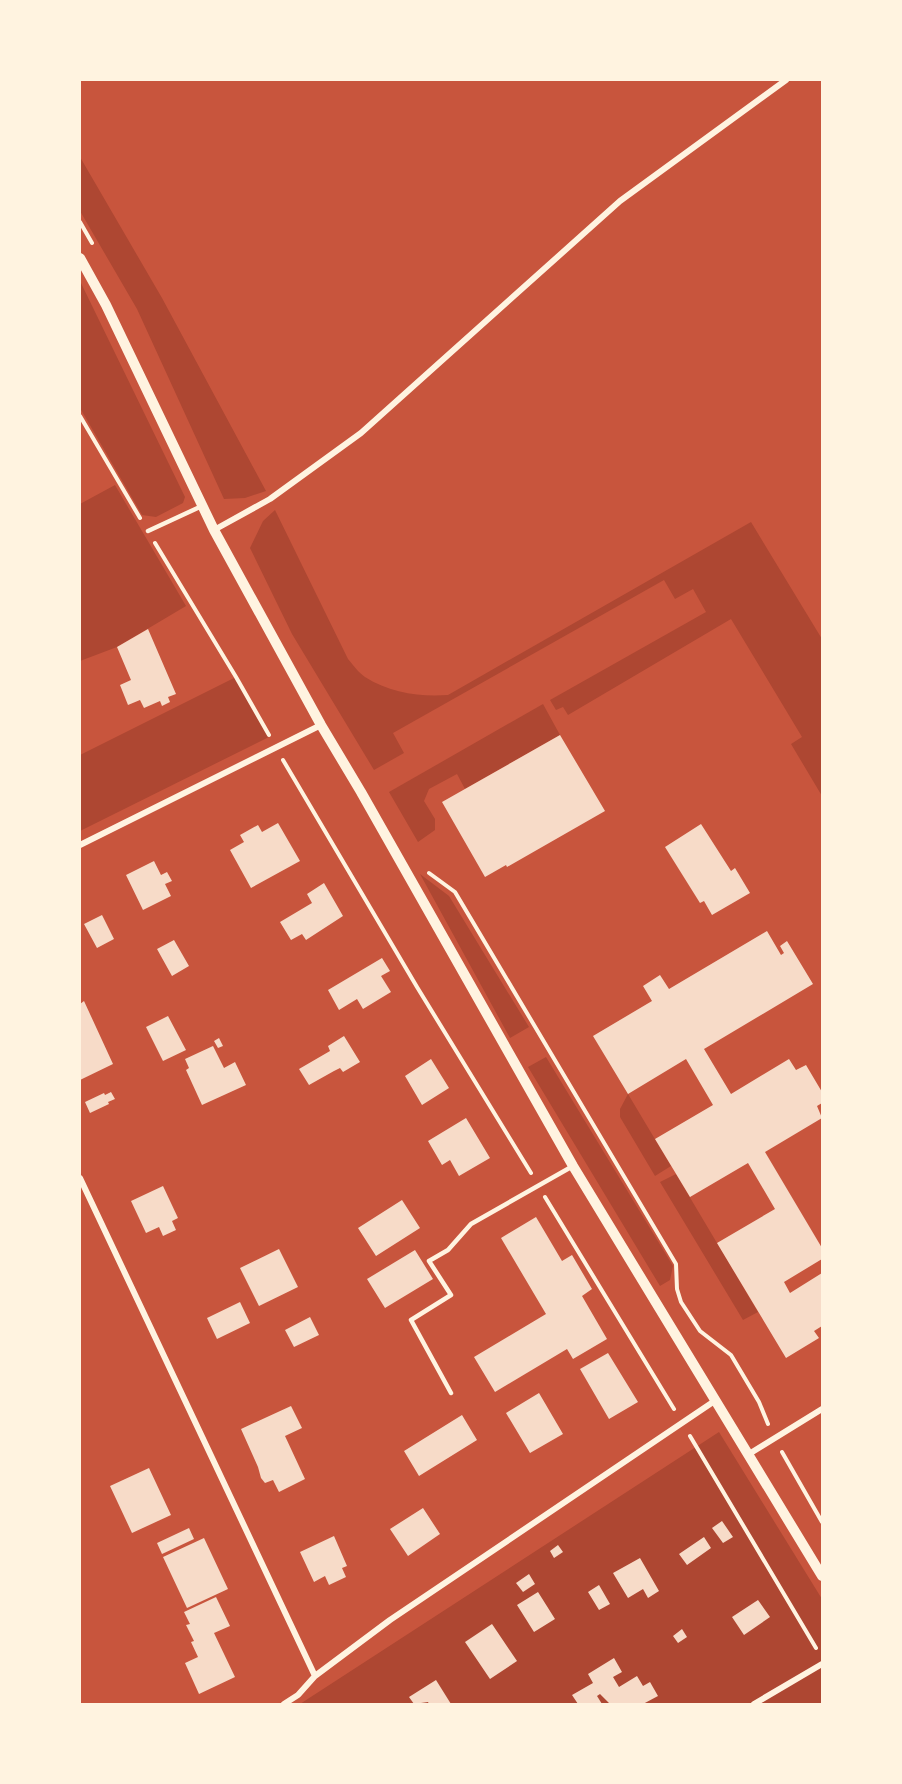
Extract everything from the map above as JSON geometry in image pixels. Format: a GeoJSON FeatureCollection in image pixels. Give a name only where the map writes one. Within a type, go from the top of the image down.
{"type":"FeatureCollection","features":[{"type":"Feature","properties":{"kind":"street"},"geometry":{"type":"LineString","coordinates":[[214,530],[270,499],[361,433],[620,201],[786,80]]}},
{"type":"Feature","properties":{"kind":"street"},"geometry":{"type":"LineString","coordinates":[[80,258],[106,305],[214,530],[321,725],[573,1166],[822,1576]]}},
{"type":"Feature","properties":{"kind":"street"},"geometry":{"type":"LineString","coordinates":[[80,845],[321,725]]}},
{"type":"Feature","properties":{"kind":"street"},"geometry":{"type":"LineString","coordinates":[[80,1178],[315,1676]]}},
{"type":"Feature","properties":{"kind":"street"},"geometry":{"type":"LineString","coordinates":[[284,1704],[298,1695],[315,1676],[390,1620],[716,1400]]}},
{"type":"Feature","properties":{"kind":"street"},"geometry":{"type":"LineString","coordinates":[[749,1454],[822,1409]]}},
{"type":"Feature","properties":{"kind":"street"},"geometry":{"type":"LineString","coordinates":[[754,1704],[822,1664]]}},
{"type":"Feature","properties":{"kind":"lane"},"geometry":{"type":"LineString","coordinates":[[148,531],[202,506]]}},
{"type":"Feature","properties":{"kind":"lane"},"geometry":{"type":"LineString","coordinates":[[451,1393],[411,1320],[450,1295],[429,1261],[448,1250],[471,1224],[573,1166]]}},
{"type":"Feature","properties":{"kind":"path"},"geometry":{"type":"LineString","coordinates":[[80,416],[236,676],[417,987],[816,1648]]}},
{"type":"Feature","properties":{"kind":"path"},"geometry":{"type":"LineString","coordinates":[[427,871],[455,892],[676,1264],[677,1289],[681,1302],[700,1331],[731,1355],[759,1402],[774,1439],[822,1521]]}},
{"type":"Feature","properties":{"kind":"shaded area"},"geometry":{"type":"Polygon","coordinates":[[[80,157],[162,298],[266,491],[245,498],[224,499],[137,309],[80,211],[80,157]]]}},
{"type":"Feature","properties":{"kind":"shaded area"},"geometry":{"type":"Polygon","coordinates":[[[80,281],[185,497],[183,503],[156,517],[142,515],[80,408],[80,281]]]}},
{"type":"Feature","properties":{"kind":"shaded area"},"geometry":{"type":"Polygon","coordinates":[[[115,485],[186,606],[117,647],[80,661],[80,504],[115,485]]]}},
{"type":"Feature","properties":{"kind":"shaded area"},"geometry":{"type":"Polygon","coordinates":[[[275,510],[348,659],[356,669],[385,687],[405,693],[427,695],[448,695],[751,522],[822,639],[822,796],[791,744],[802,737],[731,619],[568,715],[563,707],[556,710],[550,700],[706,612],[693,589],[675,599],[664,580],[393,733],[404,753],[374,770],[292,634],[250,548],[263,521],[275,510]]]}},
{"type":"Feature","properties":{"kind":"shaded area"},"geometry":{"type":"Polygon","coordinates":[[[236,677],[269,737],[80,831],[80,755],[236,677]]]}},
{"type":"Feature","properties":{"kind":"shaded area"},"geometry":{"type":"Polygon","coordinates":[[[543,704],[560,735],[465,789],[457,774],[429,789],[424,801],[435,819],[435,830],[418,842],[389,792],[543,704]]]}},
{"type":"Feature","properties":{"kind":"shaded area"},"geometry":{"type":"Polygon","coordinates":[[[420,874],[449,896],[529,1027],[510,1038],[420,874]]]}},
{"type":"Feature","properties":{"kind":"shaded area"},"geometry":{"type":"Polygon","coordinates":[[[546,1057],[673,1266],[670,1280],[660,1286],[528,1067],[546,1057]]]}},
{"type":"Feature","properties":{"kind":"shaded area"},"geometry":{"type":"Polygon","coordinates":[[[628,1094],[671,1166],[655,1176],[620,1117],[620,1109],[628,1094]]]}},
{"type":"Feature","properties":{"kind":"shaded area"},"geometry":{"type":"Polygon","coordinates":[[[676,1174],[758,1312],[743,1320],[660,1182],[676,1174]]]}},
{"type":"Feature","properties":{"kind":"shaded area"},"geometry":{"type":"Polygon","coordinates":[[[719,1432],[822,1599],[822,1704],[300,1704],[719,1432]]]}},
{"type":"Feature","properties":{"kind":"building"},"geometry":{"type":"Polygon","coordinates":[[[148,629],[176,694],[168,697],[170,702],[162,706],[160,701],[144,708],[140,700],[128,705],[120,685],[131,680],[117,647],[148,629]]]}},
{"type":"Feature","properties":{"kind":"building"},"geometry":{"type":"Polygon","coordinates":[[[560,735],[605,811],[507,867],[506,865],[485,877],[442,802],[560,735]]]}},
{"type":"Feature","properties":{"kind":"building"},"geometry":{"type":"Polygon","coordinates":[[[278,823],[300,861],[251,888],[230,850],[244,842],[240,835],[258,825],[262,832],[278,823]]]}},
{"type":"Feature","properties":{"kind":"building"},"geometry":{"type":"Polygon","coordinates":[[[701,824],[731,871],[735,868],[750,893],[712,915],[704,901],[700,903],[665,847],[701,824]]]}},
{"type":"Feature","properties":{"kind":"building"},"geometry":{"type":"Polygon","coordinates":[[[154,861],[161,875],[167,872],[172,881],[165,884],[171,896],[143,910],[126,875],[154,861]]]}},
{"type":"Feature","properties":{"kind":"building"},"geometry":{"type":"Polygon","coordinates":[[[324,883],[343,916],[306,940],[302,934],[291,940],[280,922],[312,903],[307,894],[324,883]]]}},
{"type":"Feature","properties":{"kind":"building"},"geometry":{"type":"Polygon","coordinates":[[[102,915],[114,939],[97,948],[84,924],[102,915]]]}},
{"type":"Feature","properties":{"kind":"building"},"geometry":{"type":"Polygon","coordinates":[[[767,931],[781,955],[784,953],[780,946],[787,941],[813,984],[704,1049],[731,1094],[789,1059],[796,1070],[806,1065],[822,1092],[822,1103],[817,1106],[822,1118],[765,1152],[822,1248],[822,1259],[784,1282],[790,1293],[822,1273],[822,1326],[814,1331],[819,1338],[786,1358],[717,1243],[775,1209],[748,1163],[690,1197],[655,1139],[713,1105],[686,1059],[628,1094],[593,1036],[652,1001],[643,986],[660,975],[669,989],[767,931]]]}},
{"type":"Feature","properties":{"kind":"building"},"geometry":{"type":"Polygon","coordinates":[[[174,940],[189,966],[172,976],[157,949],[174,940]]]}},
{"type":"Feature","properties":{"kind":"building"},"geometry":{"type":"Polygon","coordinates":[[[382,958],[390,971],[381,976],[391,992],[363,1009],[357,999],[339,1010],[328,990],[382,958]]]}},
{"type":"Feature","properties":{"kind":"building"},"geometry":{"type":"Polygon","coordinates":[[[84,1001],[113,1064],[80,1080],[80,1004],[84,1001]]]}},
{"type":"Feature","properties":{"kind":"building"},"geometry":{"type":"Polygon","coordinates":[[[168,1016],[186,1050],[163,1061],[146,1027],[168,1016]]]}},
{"type":"Feature","properties":{"kind":"building"},"geometry":{"type":"Polygon","coordinates":[[[344,1036],[360,1062],[343,1072],[340,1068],[309,1085],[299,1069],[330,1051],[328,1046],[344,1036]]]}},
{"type":"Feature","properties":{"kind":"building"},"geometry":{"type":"Polygon","coordinates":[[[219,1038],[223,1046],[218,1048],[214,1041],[219,1038]]]}},
{"type":"Feature","properties":{"kind":"building"},"geometry":{"type":"Polygon","coordinates":[[[213,1046],[224,1068],[235,1062],[246,1085],[202,1105],[186,1070],[189,1068],[185,1059],[213,1046]]]}},
{"type":"Feature","properties":{"kind":"building"},"geometry":{"type":"Polygon","coordinates":[[[431,1059],[449,1088],[422,1105],[405,1076],[431,1059]]]}},
{"type":"Feature","properties":{"kind":"building"},"geometry":{"type":"Polygon","coordinates":[[[111,1092],[115,1099],[90,1113],[85,1102],[111,1092]]]}},
{"type":"Feature","properties":{"kind":"building"},"geometry":{"type":"Polygon","coordinates":[[[466,1118],[490,1158],[459,1176],[450,1160],[442,1165],[428,1141],[466,1118]]]}},
{"type":"Feature","properties":{"kind":"building"},"geometry":{"type":"Polygon","coordinates":[[[163,1186],[178,1218],[172,1221],[176,1230],[163,1236],[159,1227],[146,1233],[131,1201],[163,1186]]]}},
{"type":"Feature","properties":{"kind":"building"},"geometry":{"type":"Polygon","coordinates":[[[402,1200],[420,1228],[376,1256],[358,1228],[402,1200]]]}},
{"type":"Feature","properties":{"kind":"building"},"geometry":{"type":"Polygon","coordinates":[[[536,1217],[562,1261],[572,1255],[592,1289],[582,1296],[607,1339],[573,1359],[567,1349],[495,1392],[474,1357],[546,1314],[501,1238],[536,1217]]]}},
{"type":"Feature","properties":{"kind":"building"},"geometry":{"type":"Polygon","coordinates":[[[279,1249],[298,1287],[259,1306],[240,1268],[279,1249]]]}},
{"type":"Feature","properties":{"kind":"building"},"geometry":{"type":"Polygon","coordinates":[[[415,1250],[433,1279],[385,1308],[367,1279],[415,1250]]]}},
{"type":"Feature","properties":{"kind":"building"},"geometry":{"type":"Polygon","coordinates":[[[240,1302],[250,1323],[217,1339],[207,1318],[240,1302]]]}},
{"type":"Feature","properties":{"kind":"building"},"geometry":{"type":"Polygon","coordinates":[[[310,1317],[319,1335],[294,1347],[285,1330],[310,1317]]]}},
{"type":"Feature","properties":{"kind":"building"},"geometry":{"type":"Polygon","coordinates":[[[608,1353],[638,1402],[609,1419],[580,1369],[608,1353]]]}},
{"type":"Feature","properties":{"kind":"building"},"geometry":{"type":"Polygon","coordinates":[[[539,1393],[563,1434],[530,1453],[506,1413],[539,1393]]]}},
{"type":"Feature","properties":{"kind":"building"},"geometry":{"type":"Polygon","coordinates":[[[291,1406],[302,1428],[285,1436],[305,1479],[279,1492],[273,1480],[265,1483],[261,1478],[241,1429],[291,1406]]]}},
{"type":"Feature","properties":{"kind":"building"},"geometry":{"type":"Polygon","coordinates":[[[462,1415],[477,1440],[419,1476],[404,1451],[462,1415]]]}},
{"type":"Feature","properties":{"kind":"building"},"geometry":{"type":"Polygon","coordinates":[[[149,1468],[171,1515],[132,1533],[110,1486],[149,1468]]]}},
{"type":"Feature","properties":{"kind":"building"},"geometry":{"type":"Polygon","coordinates":[[[423,1508],[440,1534],[408,1556],[390,1529],[423,1508]]]}},
{"type":"Feature","properties":{"kind":"building"},"geometry":{"type":"Polygon","coordinates":[[[722,1521],[733,1537],[723,1543],[712,1528],[722,1521]]]}},
{"type":"Feature","properties":{"kind":"building"},"geometry":{"type":"Polygon","coordinates":[[[189,1528],[194,1539],[162,1554],[157,1543],[189,1528]]]}},
{"type":"Feature","properties":{"kind":"building"},"geometry":{"type":"Polygon","coordinates":[[[334,1536],[347,1566],[342,1568],[346,1577],[329,1585],[325,1576],[314,1582],[300,1552],[334,1536]]]}},
{"type":"Feature","properties":{"kind":"building"},"geometry":{"type":"Polygon","coordinates":[[[704,1537],[711,1548],[687,1565],[679,1554],[704,1537]]]}},
{"type":"Feature","properties":{"kind":"building"},"geometry":{"type":"Polygon","coordinates":[[[204,1538],[228,1589],[187,1608],[163,1557],[204,1538]]]}},
{"type":"Feature","properties":{"kind":"building"},"geometry":{"type":"Polygon","coordinates":[[[558,1545],[563,1552],[554,1558],[550,1551],[558,1545]]]}},
{"type":"Feature","properties":{"kind":"building"},"geometry":{"type":"Polygon","coordinates":[[[640,1558],[659,1591],[648,1598],[643,1589],[628,1598],[613,1573],[640,1558]]]}},
{"type":"Feature","properties":{"kind":"building"},"geometry":{"type":"Polygon","coordinates":[[[529,1574],[535,1584],[523,1592],[516,1583],[529,1574]]]}},
{"type":"Feature","properties":{"kind":"building"},"geometry":{"type":"Polygon","coordinates":[[[599,1585],[610,1604],[599,1610],[588,1592],[599,1585]]]}},
{"type":"Feature","properties":{"kind":"building"},"geometry":{"type":"Polygon","coordinates":[[[538,1592],[555,1619],[534,1632],[517,1605],[538,1592]]]}},
{"type":"Feature","properties":{"kind":"building"},"geometry":{"type":"Polygon","coordinates":[[[216,1597],[230,1626],[214,1633],[235,1677],[199,1694],[185,1663],[198,1657],[191,1642],[194,1641],[186,1625],[190,1624],[184,1612],[216,1597]]]}},
{"type":"Feature","properties":{"kind":"building"},"geometry":{"type":"Polygon","coordinates":[[[758,1600],[770,1617],[744,1635],[732,1617],[758,1600]]]}},
{"type":"Feature","properties":{"kind":"building"},"geometry":{"type":"Polygon","coordinates":[[[492,1624],[517,1661],[490,1679],[465,1642],[492,1624]]]}},
{"type":"Feature","properties":{"kind":"building"},"geometry":{"type":"Polygon","coordinates":[[[682,1629],[687,1637],[678,1643],[673,1636],[682,1629]]]}},
{"type":"Feature","properties":{"kind":"building"},"geometry":{"type":"Polygon","coordinates":[[[614,1658],[622,1672],[613,1677],[619,1687],[637,1676],[643,1686],[650,1682],[658,1696],[643,1704],[610,1704],[600,1694],[597,1696],[602,1704],[578,1704],[572,1695],[593,1683],[588,1674],[614,1658]]]}},
{"type":"Feature","properties":{"kind":"building"},"geometry":{"type":"Polygon","coordinates":[[[436,1680],[451,1704],[429,1704],[428,1702],[414,1704],[409,1697],[436,1680]]]}}]}
